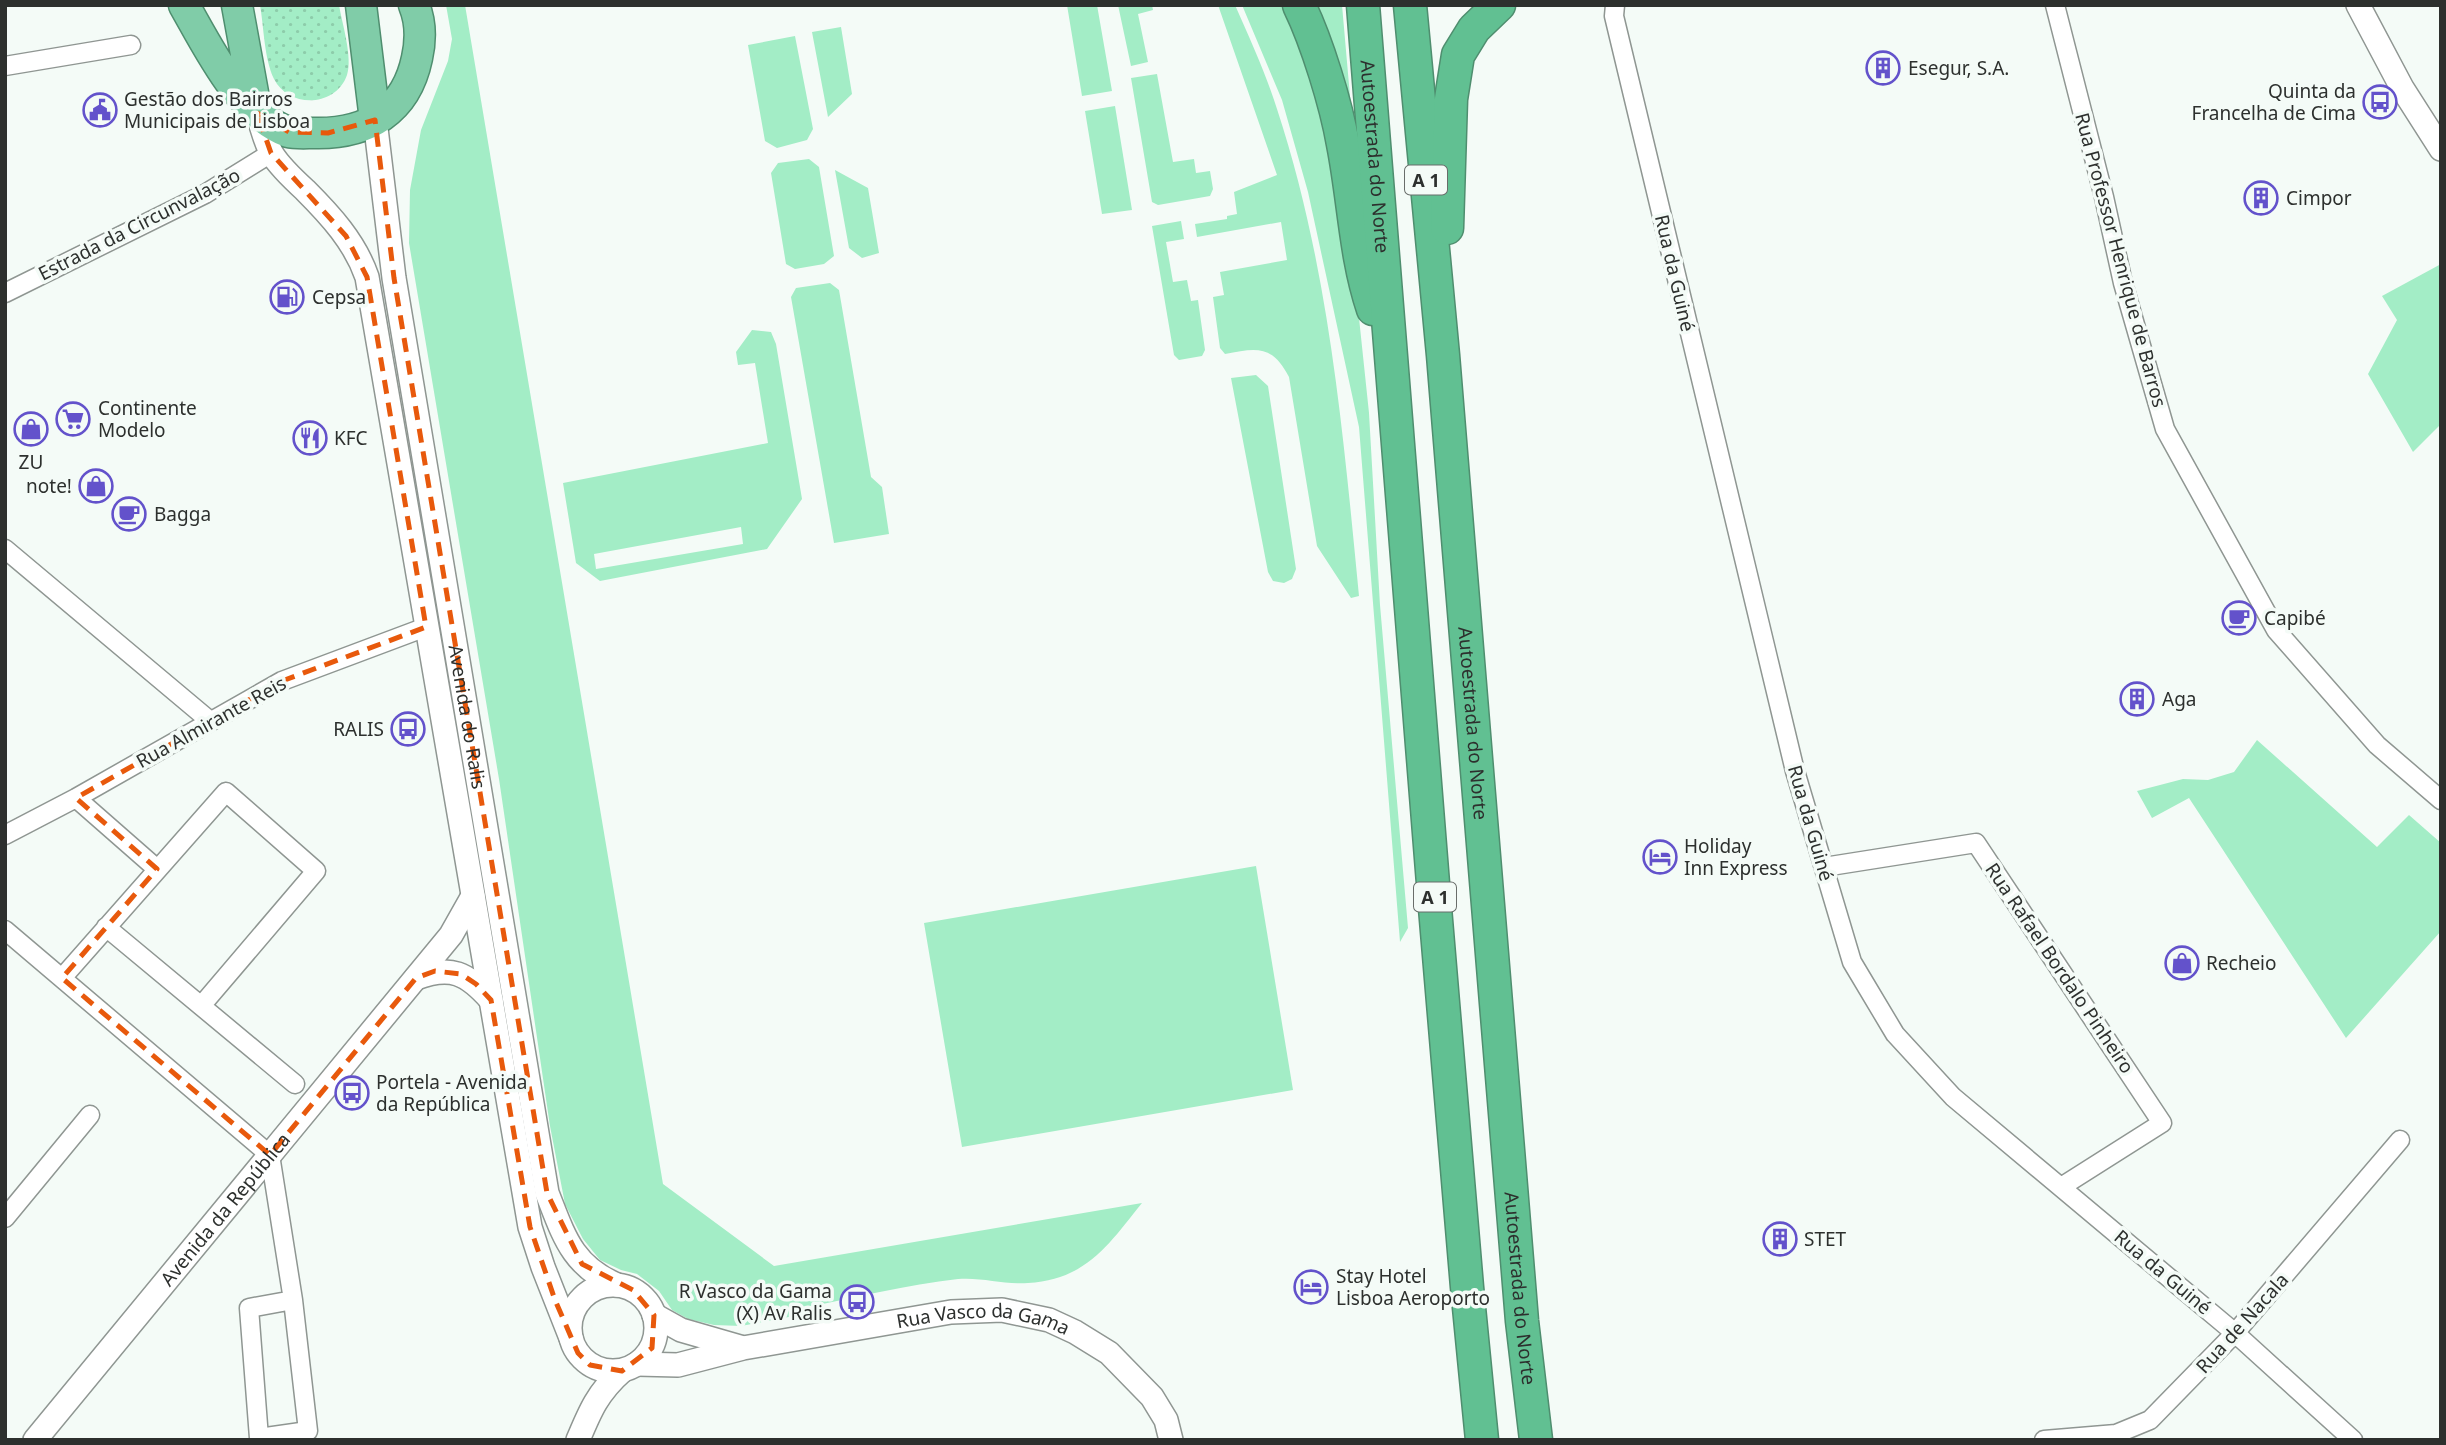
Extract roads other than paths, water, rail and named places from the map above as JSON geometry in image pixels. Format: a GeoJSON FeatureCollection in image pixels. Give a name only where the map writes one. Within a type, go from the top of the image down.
{"type":"FeatureCollection","features":[{"type":"Feature","properties":{"kind":"highway"},"geometry":{"type":"LineString","coordinates":[[184,5],[229,79],[257,113],[289,132],[328,133],[375,120],[397,104],[409,87],[420,44],[420,27],[414,5]]}},
{"type":"Feature","properties":{"kind":"highway"},"geometry":{"type":"LineString","coordinates":[[237,5],[257,113]]}},
{"type":"Feature","properties":{"kind":"highway"},"geometry":{"type":"LineString","coordinates":[[361,5],[375,120]]}},
{"type":"Feature","properties":{"kind":"highway"},"geometry":{"type":"LineString","coordinates":[[1299,5],[1326,80],[1343,142],[1364,271],[1380,327],[1392,354]]}},
{"type":"Feature","properties":{"kind":"highway","name":"Autoestrada do Norte"},"geometry":{"type":"LineString","coordinates":[[1363,5],[1482,1440]]}},
{"type":"Feature","properties":{"kind":"highway","name":"Autoestrada do Norte"},"geometry":{"type":"LineString","coordinates":[[1410,5],[1443,355],[1521,1308],[1536,1440]]}},
{"type":"Feature","properties":{"kind":"highway"},"geometry":{"type":"LineString","coordinates":[[1443,355],[1451,99],[1458,55],[1474,29],[1499,5]]}},
{"type":"Feature","properties":{"kind":"street","name":"Rua da Guiné"},"geometry":{"type":"LineString","coordinates":[[1615,5],[1614,16],[1792,760],[1852,962],[1895,1034],[1953,1097],[2235,1333],[2353,1440]]}},
{"type":"Feature","properties":{"kind":"street","name":"Rua Professor Henrique de Barros"},"geometry":{"type":"LineString","coordinates":[[2055,5],[2101,183],[2123,283],[2165,429],[2276,630],[2377,745],[2441,800]]}},
{"type":"Feature","properties":{"kind":"street"},"geometry":{"type":"LineString","coordinates":[[2358,5],[2402,88],[2441,149]]}},
{"type":"Feature","properties":{"kind":"street"},"geometry":{"type":"LineString","coordinates":[[5,66],[131,45]]}},
{"type":"Feature","properties":{"kind":"street"},"geometry":{"type":"LineString","coordinates":[[257,113],[271,153]]}},
{"type":"Feature","properties":{"kind":"street","name":"Avenida do Ralis"},"geometry":{"type":"LineString","coordinates":[[375,120],[394,278],[547,1193],[561,1230],[582,1264],[598,1277],[617,1285]]}},
{"type":"Feature","properties":{"kind":"street","name":"Avenida do Ralis"},"geometry":{"type":"LineString","coordinates":[[271,153],[346,236],[363,264],[367,277],[530,1227],[571,1338]]}},
{"type":"Feature","properties":{"kind":"street","name":"Estrada da Circunvalação"},"geometry":{"type":"LineString","coordinates":[[5,293],[205,194],[271,153]]}},
{"type":"Feature","properties":{"kind":"street"},"geometry":{"type":"LineString","coordinates":[[5,549],[210,721]]}},
{"type":"Feature","properties":{"kind":"street","name":"Rua Almirante Reis"},"geometry":{"type":"LineString","coordinates":[[5,835],[76,798],[282,681],[426,627]]}},
{"type":"Feature","properties":{"kind":"street"},"geometry":{"type":"LineString","coordinates":[[62,978],[226,792],[316,872],[201,1006]]}},
{"type":"Feature","properties":{"kind":"street"},"geometry":{"type":"LineString","coordinates":[[76,798],[157,869]]}},
{"type":"Feature","properties":{"kind":"street","name":"Rua Rafael Bordalo Pinheiro"},"geometry":{"type":"LineString","coordinates":[[1824,867],[1976,843],[2162,1123],[2061,1188]]}},
{"type":"Feature","properties":{"kind":"street","name":"Avenida da República"},"geometry":{"type":"LineString","coordinates":[[36,1440],[451,935],[473,896]]}},
{"type":"Feature","properties":{"kind":"street"},"geometry":{"type":"LineString","coordinates":[[106,927],[295,1084]]}},
{"type":"Feature","properties":{"kind":"street"},"geometry":{"type":"LineString","coordinates":[[5,930],[270,1155],[293,1300],[308,1431],[259,1439],[249,1308],[293,1300]]}},
{"type":"Feature","properties":{"kind":"street"},"geometry":{"type":"LineString","coordinates":[[416,978],[435,971],[461,974],[476,984],[491,1000]]}},
{"type":"Feature","properties":{"kind":"street"},"geometry":{"type":"LineString","coordinates":[[5,1218],[90,1115]]}},
{"type":"Feature","properties":{"kind":"street","name":"Rua de Nacala"},"geometry":{"type":"LineString","coordinates":[[2044,1440],[2116,1434],[2150,1420],[2235,1333],[2400,1140]]}},
{"type":"Feature","properties":{"kind":"street"},"geometry":{"type":"LineString","coordinates":[[578,1440],[595,1400],[609,1382],[630,1367],[652,1348],[656,1326],[654,1315],[646,1301],[633,1290],[617,1285],[603,1286],[591,1291],[580,1300],[573,1311],[570,1325],[571,1338],[578,1353],[590,1365],[605,1371],[630,1367]]}},
{"type":"Feature","properties":{"kind":"street","name":"Rua Vasco da Gama"},"geometry":{"type":"LineString","coordinates":[[630,1367],[678,1365],[743,1348],[970,1309],[1002,1310],[1026,1314],[1075,1332],[1095,1343],[1121,1363],[1161,1410],[1171,1440]]}},
{"type":"Feature","properties":{"kind":"street","name":"Rua Vasco da Gama"},"geometry":{"type":"LineString","coordinates":[[654,1315],[681,1331],[743,1348]]}},
{"type":"Feature","properties":{"kind":"place","name":"Esegur, S.A."},"geometry":{"type":"Point","coordinates":[1883,68]}},
{"type":"Feature","properties":{"kind":"place","name":"Quinta da Francelha de Cima"},"geometry":{"type":"Point","coordinates":[2380,102]}},
{"type":"Feature","properties":{"kind":"place","name":"Gestão dos Bairros Municipais de Lisboa"},"geometry":{"type":"Point","coordinates":[100,110]}},
{"type":"Feature","properties":{"kind":"place","name":"Cimpor"},"geometry":{"type":"Point","coordinates":[2261,198]}},
{"type":"Feature","properties":{"kind":"place","name":"Cepsa"},"geometry":{"type":"Point","coordinates":[287,297]}},
{"type":"Feature","properties":{"kind":"place","name":"Continente Modelo"},"geometry":{"type":"Point","coordinates":[73,419]}},
{"type":"Feature","properties":{"kind":"place","name":"ZU"},"geometry":{"type":"Point","coordinates":[31,429]}},
{"type":"Feature","properties":{"kind":"place","name":"KFC"},"geometry":{"type":"Point","coordinates":[310,438]}},
{"type":"Feature","properties":{"kind":"place","name":"note!"},"geometry":{"type":"Point","coordinates":[96,486]}},
{"type":"Feature","properties":{"kind":"place","name":"Bagga"},"geometry":{"type":"Point","coordinates":[129,514]}},
{"type":"Feature","properties":{"kind":"place","name":"Capibé"},"geometry":{"type":"Point","coordinates":[2239,618]}},
{"type":"Feature","properties":{"kind":"place","name":"Aga"},"geometry":{"type":"Point","coordinates":[2137,699]}},
{"type":"Feature","properties":{"kind":"place","name":"RALIS"},"geometry":{"type":"Point","coordinates":[408,729]}},
{"type":"Feature","properties":{"kind":"place","name":"Holiday Inn Express"},"geometry":{"type":"Point","coordinates":[1660,857]}},
{"type":"Feature","properties":{"kind":"place","name":"Recheio"},"geometry":{"type":"Point","coordinates":[2182,963]}},
{"type":"Feature","properties":{"kind":"place","name":"Portela - Avenida da República"},"geometry":{"type":"Point","coordinates":[352,1093]}},
{"type":"Feature","properties":{"kind":"place","name":"STET"},"geometry":{"type":"Point","coordinates":[1780,1239]}},
{"type":"Feature","properties":{"kind":"place","name":"Stay Hotel Lisboa Aeroporto"},"geometry":{"type":"Point","coordinates":[1311,1287]}},
{"type":"Feature","properties":{"kind":"place","name":"R Vasco da Gama (X) Av Ralis"},"geometry":{"type":"Point","coordinates":[857,1302]}}]}
